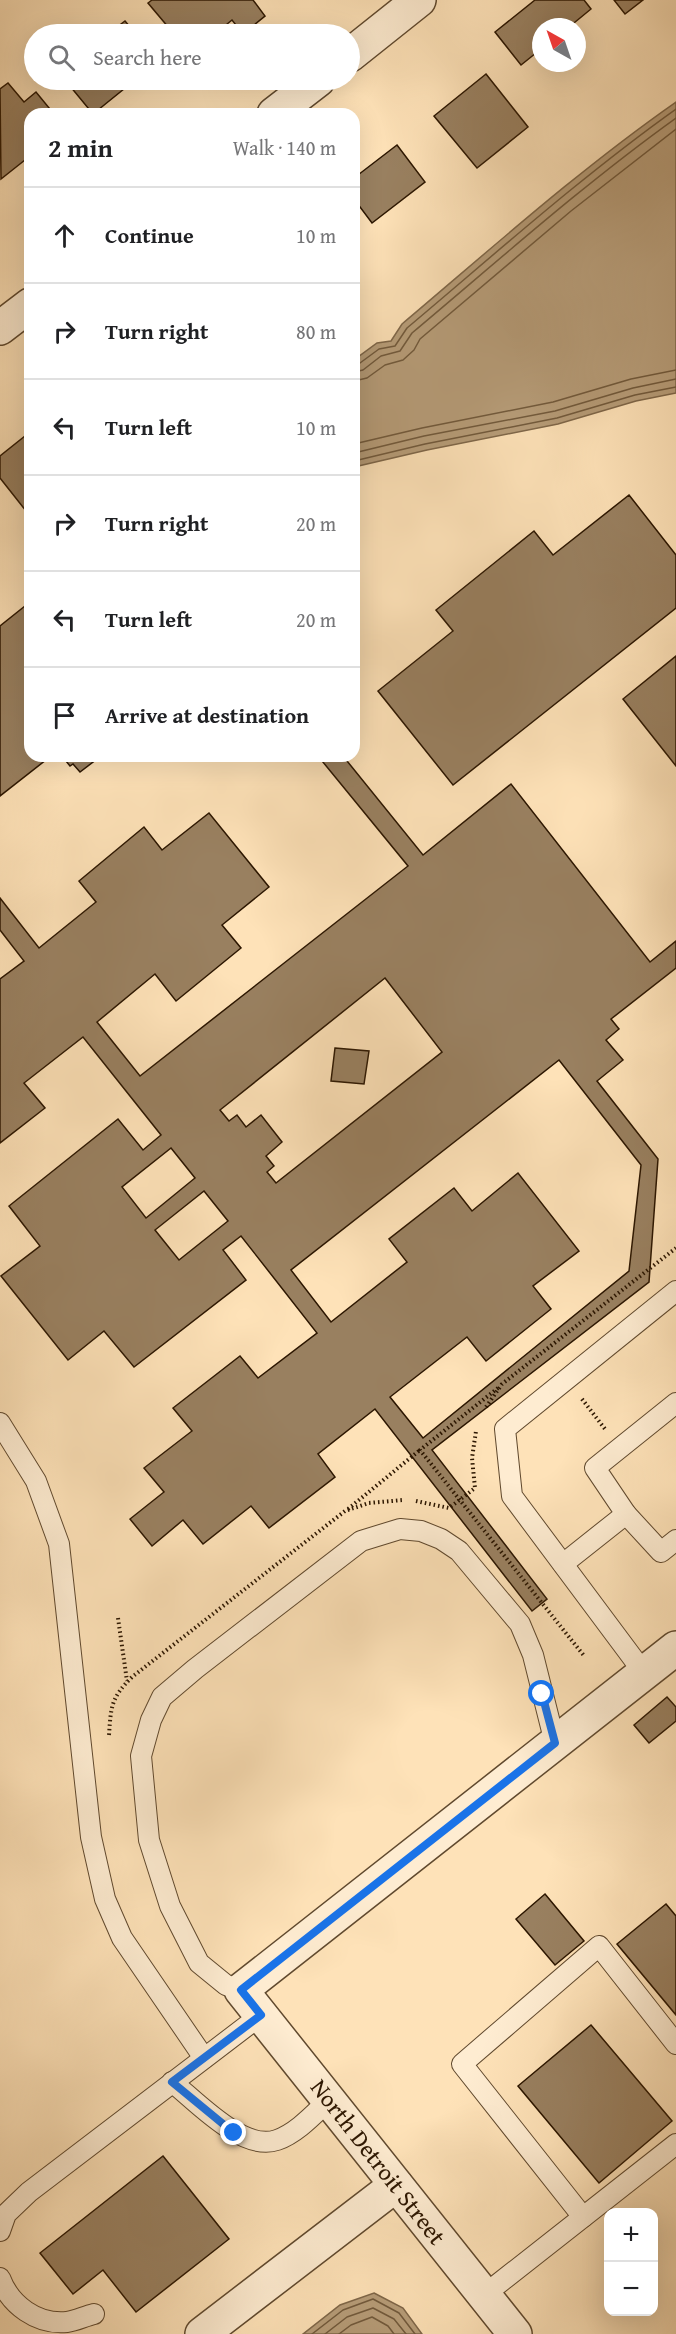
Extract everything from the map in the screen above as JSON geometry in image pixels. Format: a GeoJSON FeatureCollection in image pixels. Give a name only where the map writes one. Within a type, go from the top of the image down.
{"type":"FeatureCollection","features":[{"type":"Feature","properties":{"kind":"street"},"geometry":{"type":"LineString","coordinates":[[360,47],[419,0]]}},
{"type":"Feature","properties":{"kind":"street"},"geometry":{"type":"LineString","coordinates":[[282,108],[305,90]]}},
{"type":"Feature","properties":{"kind":"street"},"geometry":{"type":"LineString","coordinates":[[0,328],[24,310]]}},
{"type":"Feature","properties":{"kind":"street"},"geometry":{"type":"LineString","coordinates":[[251,2002],[555,1743],[676,1648]]}},
{"type":"Feature","properties":{"kind":"street","name":"North Detroit Street"},"geometry":{"type":"LineString","coordinates":[[251,2002],[515,2334]]}},
{"type":"Feature","properties":{"kind":"street"},"geometry":{"type":"LineString","coordinates":[[202,2334],[396,2185]]}},
{"type":"Feature","properties":{"kind":"lane"},"geometry":{"type":"LineString","coordinates":[[644,1673],[512,1496],[505,1429],[676,1291]]}},
{"type":"Feature","properties":{"kind":"lane"},"geometry":{"type":"LineString","coordinates":[[676,1403],[595,1468],[626,1514],[661,1552],[676,1540]]}},
{"type":"Feature","properties":{"kind":"lane"},"geometry":{"type":"LineString","coordinates":[[0,1423],[36,1480],[59,1544],[91,1837],[105,1899],[122,1938],[204,2058]]}},
{"type":"Feature","properties":{"kind":"lane"},"geometry":{"type":"LineString","coordinates":[[563,1564],[626,1514]]}},
{"type":"Feature","properties":{"kind":"lane"},"geometry":{"type":"LineString","coordinates":[[0,2231],[6,2214],[28,2192],[204,2058],[251,2002],[199,1963],[170,1906],[149,1840],[141,1756],[151,1720],[162,1697],[361,1541],[400,1529],[421,1531],[441,1539],[459,1551],[520,1624],[533,1655],[555,1743]]}},
{"type":"Feature","properties":{"kind":"lane"},"geometry":{"type":"LineString","coordinates":[[583,2217],[462,2064],[599,1946],[676,2044]]}},
{"type":"Feature","properties":{"kind":"lane"},"geometry":{"type":"LineString","coordinates":[[172,2082],[234,2133],[256,2142],[277,2140],[294,2130],[329,2100]]}},
{"type":"Feature","properties":{"kind":"lane"},"geometry":{"type":"LineString","coordinates":[[484,2295],[676,2144]]}},
{"type":"Feature","properties":{"kind":"lane"},"geometry":{"type":"LineString","coordinates":[[0,2278],[4,2289],[20,2307],[40,2320],[66,2322],[94,2314]]}},
{"type":"Feature","properties":{"kind":"path"},"geometry":{"type":"LineString","coordinates":[[345,1511],[502,1384]]}},
{"type":"Feature","properties":{"kind":"path"},"geometry":{"type":"LineString","coordinates":[[420,1450],[585,1657]]}},
{"type":"Feature","properties":{"kind":"path"},"geometry":{"type":"LineString","coordinates":[[118,1617],[127,1682]]}},
{"type":"Feature","properties":{"kind":"water"},"geometry":{"type":"Polygon","coordinates":[[[676,102],[676,393],[636,401],[558,424],[360,466],[360,356],[377,343],[391,341],[402,324],[605,154],[676,102]]]}},
{"type":"Feature","properties":{"kind":"water"},"geometry":{"type":"Polygon","coordinates":[[[374,2293],[403,2308],[422,2334],[303,2334],[340,2305],[374,2293]]]}},
{"type":"Feature","properties":{"kind":"building"},"geometry":{"type":"Polygon","coordinates":[[[152,0],[253,0],[265,16],[255,24],[235,24],[232,20],[227,24],[166,24],[148,3],[152,0]]]}},
{"type":"Feature","properties":{"kind":"building"},"geometry":{"type":"Polygon","coordinates":[[[535,0],[584,0],[591,9],[580,18],[532,18],[532,56],[521,65],[495,32],[535,0]]]}},
{"type":"Feature","properties":{"kind":"building"},"geometry":{"type":"Polygon","coordinates":[[[614,0],[643,0],[625,14],[614,0]]]}},
{"type":"Feature","properties":{"kind":"building"},"geometry":{"type":"Polygon","coordinates":[[[486,74],[528,127],[477,168],[434,116],[486,74]]]}},
{"type":"Feature","properties":{"kind":"building"},"geometry":{"type":"Polygon","coordinates":[[[8,83],[24,102],[36,92],[49,108],[24,108],[24,161],[1,179],[0,89],[8,83]]]}},
{"type":"Feature","properties":{"kind":"building"},"geometry":{"type":"Polygon","coordinates":[[[73,90],[123,90],[100,108],[88,108],[73,90]]]}},
{"type":"Feature","properties":{"kind":"building"},"geometry":{"type":"Polygon","coordinates":[[[397,145],[425,182],[372,223],[360,207],[360,173],[397,145]]]}},
{"type":"Feature","properties":{"kind":"building"},"geometry":{"type":"Polygon","coordinates":[[[24,437],[24,508],[0,478],[0,456],[24,437]]]}},
{"type":"Feature","properties":{"kind":"building"},"geometry":{"type":"Polygon","coordinates":[[[629,495],[676,555],[676,608],[453,785],[378,691],[453,631],[436,610],[534,531],[553,555],[629,495]]]}},
{"type":"Feature","properties":{"kind":"building"},"geometry":{"type":"Polygon","coordinates":[[[24,607],[24,762],[43,762],[0,796],[0,626],[24,607]]]}},
{"type":"Feature","properties":{"kind":"building"},"geometry":{"type":"Polygon","coordinates":[[[676,656],[676,766],[623,699],[676,656]]]}},
{"type":"Feature","properties":{"kind":"building"},"geometry":{"type":"Polygon","coordinates":[[[67,762],[93,762],[80,772],[73,764],[70,766],[67,762]]]}},
{"type":"Feature","properties":{"kind":"building"},"geometry":{"type":"Polygon","coordinates":[[[323,762],[348,762],[423,855],[511,784],[650,962],[676,941],[676,968],[611,1019],[619,1029],[606,1040],[623,1060],[597,1081],[658,1159],[649,1282],[432,1450],[547,1599],[532,1611],[375,1409],[318,1454],[335,1477],[269,1528],[251,1506],[203,1544],[183,1520],[152,1546],[130,1519],[164,1492],[144,1468],[192,1431],[173,1408],[240,1356],[258,1378],[317,1333],[241,1236],[223,1250],[246,1280],[134,1367],[104,1331],[68,1360],[1,1276],[40,1246],[9,1206],[118,1119],[143,1150],[161,1135],[83,1037],[24,1083],[45,1108],[0,1143],[0,979],[24,961],[0,930],[0,898],[39,948],[96,902],[79,881],[144,827],[162,850],[209,813],[269,887],[222,925],[241,948],[176,1001],[155,974],[97,1022],[140,1076],[408,866],[323,762]],[[385,978],[220,1110],[229,1121],[237,1115],[246,1127],[261,1115],[282,1142],[266,1156],[274,1166],[267,1172],[276,1183],[442,1052],[385,978]],[[559,1060],[291,1270],[331,1322],[407,1262],[389,1239],[454,1188],[472,1211],[518,1173],[579,1251],[533,1286],[551,1309],[486,1361],[467,1337],[390,1397],[423,1438],[629,1271],[641,1165],[559,1060]],[[171,1148],[122,1187],[146,1218],[195,1178],[171,1148]],[[204,1191],[155,1230],[179,1260],[228,1221],[204,1191]]]}},
{"type":"Feature","properties":{"kind":"building"},"geometry":{"type":"Polygon","coordinates":[[[335,1048],[369,1051],[364,1084],[331,1081],[335,1048]]]}},
{"type":"Feature","properties":{"kind":"building"},"geometry":{"type":"Polygon","coordinates":[[[667,1697],[676,1707],[676,1721],[649,1743],[634,1725],[667,1697]]]}},
{"type":"Feature","properties":{"kind":"building"},"geometry":{"type":"Polygon","coordinates":[[[545,1894],[584,1941],[555,1965],[516,1919],[545,1894]]]}},
{"type":"Feature","properties":{"kind":"building"},"geometry":{"type":"Polygon","coordinates":[[[666,1904],[676,1916],[676,2015],[617,1944],[666,1904]]]}},
{"type":"Feature","properties":{"kind":"building"},"geometry":{"type":"Polygon","coordinates":[[[591,2025],[672,2121],[599,2183],[518,2086],[591,2025]]]}},
{"type":"Feature","properties":{"kind":"building"},"geometry":{"type":"Polygon","coordinates":[[[163,2156],[229,2239],[136,2312],[103,2270],[73,2294],[40,2253],[163,2156]]]}},
{"type":"Feature","properties":{"kind":"route"},"geometry":{"type":"LineString","coordinates":[[234,2133],[172,2082],[261,2015],[241,1990],[555,1743],[542,1694]]}}]}
